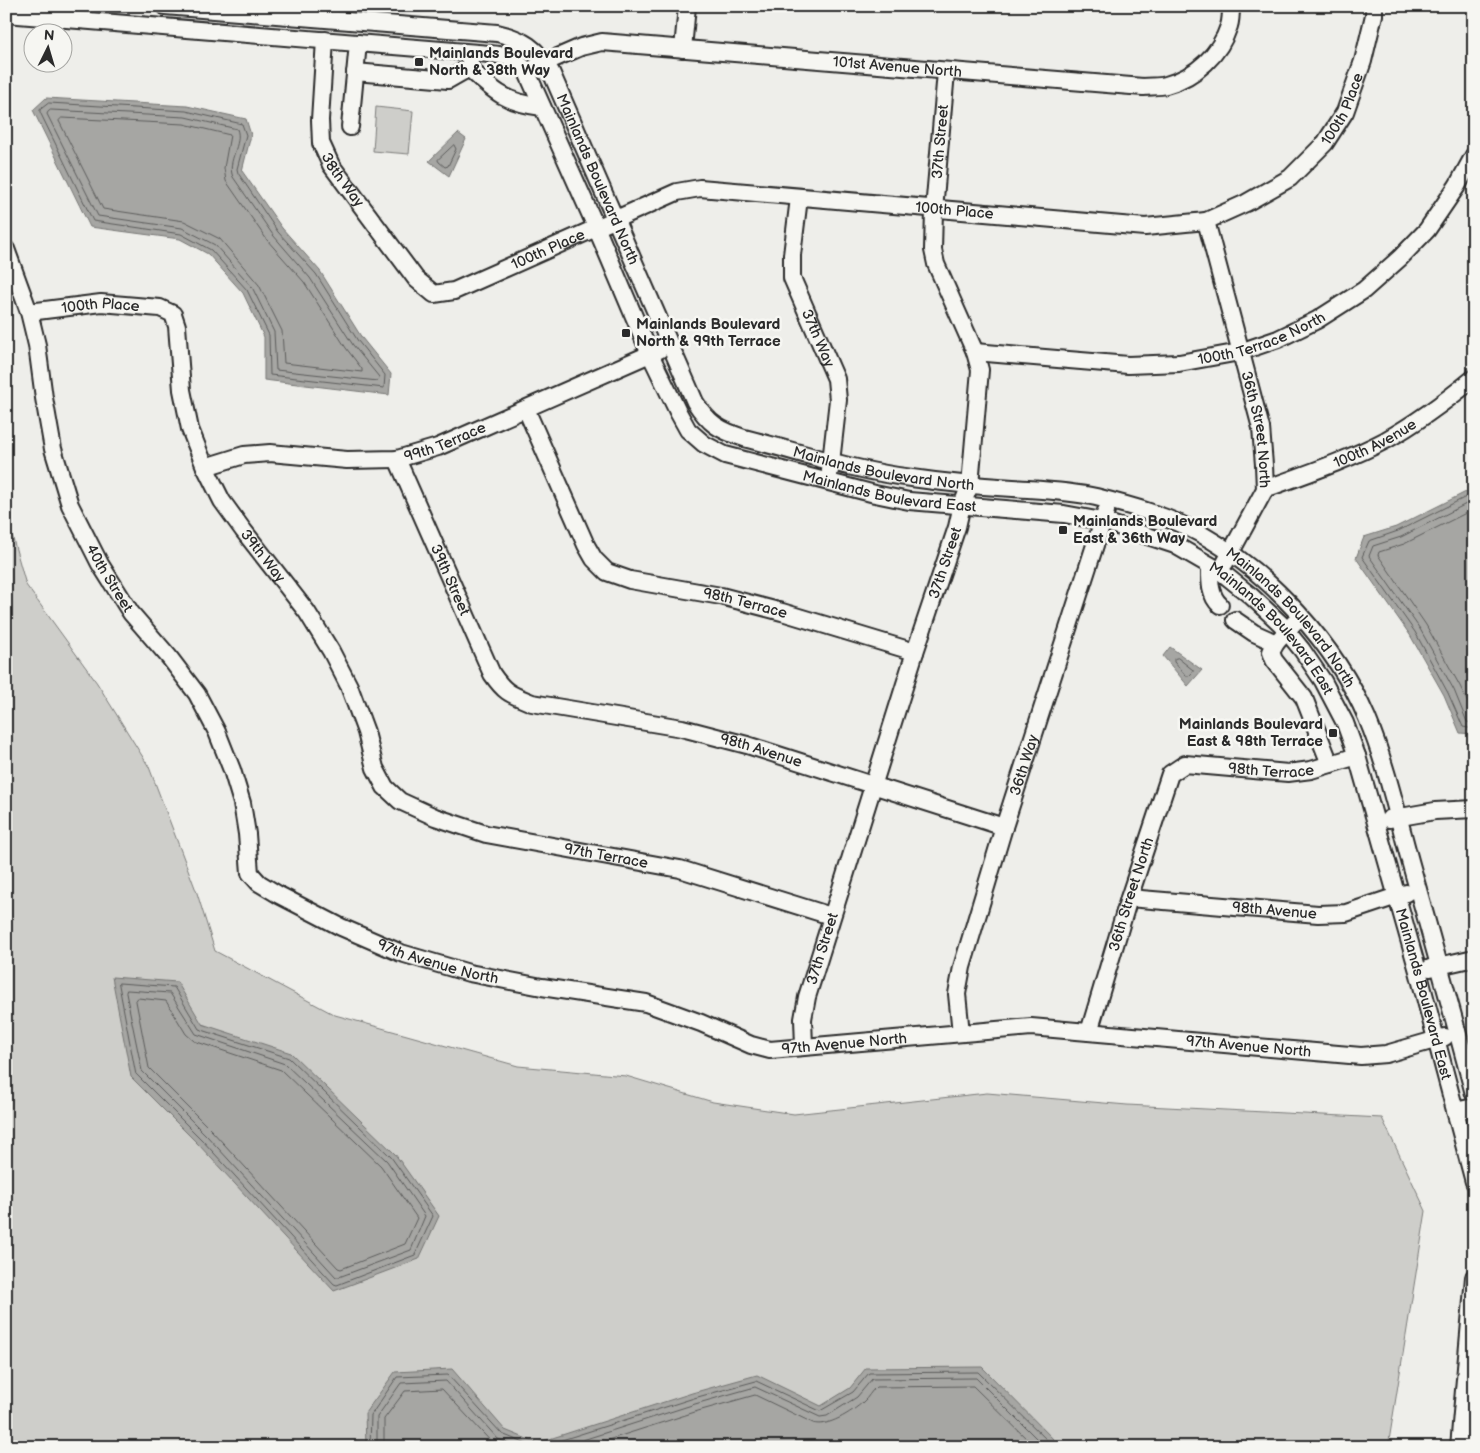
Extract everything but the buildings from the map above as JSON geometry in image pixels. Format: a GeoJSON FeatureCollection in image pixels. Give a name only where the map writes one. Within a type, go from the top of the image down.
{"type":"FeatureCollection","features":[{"type":"Feature","properties":{"kind":"street","name":"Mainlands Boulevard North"},"geometry":{"type":"LineString","coordinates":[[165,6],[246,10],[498,33],[515,37],[532,47],[551,72],[695,402],[704,416],[713,425],[727,433],[831,462],[876,472],[970,485],[1069,492],[1109,501],[1163,517],[1201,534],[1263,579],[1301,616],[1325,645],[1366,716],[1378,748],[1474,1094]]}},
{"type":"Feature","properties":{"kind":"street"},"geometry":{"type":"LineString","coordinates":[[683,49],[688,6]]}},
{"type":"Feature","properties":{"kind":"street","name":"101st Avenue North"},"geometry":{"type":"LineString","coordinates":[[526,70],[581,47],[602,42],[946,72],[1143,87],[1166,85],[1189,76],[1204,65],[1219,47],[1230,24],[1231,6]]}},
{"type":"Feature","properties":{"kind":"street","name":"100th Place"},"geometry":{"type":"LineString","coordinates":[[434,294],[454,291],[677,192],[700,188],[1145,227],[1206,221],[1246,204],[1290,178],[1325,143],[1344,112],[1363,61],[1374,15],[1374,6]]}},
{"type":"Feature","properties":{"kind":"street"},"geometry":{"type":"LineString","coordinates":[[244,33],[246,10]]}},
{"type":"Feature","properties":{"kind":"street"},"geometry":{"type":"LineString","coordinates":[[6,14],[358,43],[470,60],[505,56],[518,62],[526,70]]}},
{"type":"Feature","properties":{"kind":"street","name":"38th Way"},"geometry":{"type":"LineString","coordinates":[[325,40],[320,120],[321,143],[331,165],[416,279],[434,294]]}},
{"type":"Feature","properties":{"kind":"street"},"geometry":{"type":"LineString","coordinates":[[350,127],[358,43]]}},
{"type":"Feature","properties":{"kind":"street"},"geometry":{"type":"LineString","coordinates":[[355,72],[448,80],[470,60]]}},
{"type":"Feature","properties":{"kind":"street"},"geometry":{"type":"LineString","coordinates":[[470,60],[490,87],[504,98],[528,106],[542,107]]}},
{"type":"Feature","properties":{"kind":"street","name":"Mainlands Boulevard North"},"geometry":{"type":"LineString","coordinates":[[526,70],[650,354]]}},
{"type":"Feature","properties":{"kind":"street","name":"37th Street"},"geometry":{"type":"LineString","coordinates":[[804,1046],[803,1019],[806,997],[915,652],[957,527],[962,505],[970,485],[980,370],[975,352],[936,264],[933,250],[934,210],[946,72]]}},
{"type":"Feature","properties":{"kind":"street","name":"100th Terrace North"},"geometry":{"type":"LineString","coordinates":[[975,352],[1128,364],[1179,363],[1240,352],[1278,339],[1317,320],[1364,290],[1400,258],[1427,230],[1457,186],[1474,155]]}},
{"type":"Feature","properties":{"kind":"street","name":"37th Way"},"geometry":{"type":"LineString","coordinates":[[798,198],[792,255],[792,278],[836,379],[838,400],[828,481]]}},
{"type":"Feature","properties":{"kind":"street","name":"36th Street North"},"geometry":{"type":"LineString","coordinates":[[1206,221],[1261,428],[1265,489],[1230,554],[1215,568]]}},
{"type":"Feature","properties":{"kind":"street","name":"40th Street"},"geometry":{"type":"LineString","coordinates":[[6,249],[29,312],[38,345],[44,398],[53,449],[70,505],[100,564],[131,613],[169,657],[197,694],[217,732],[232,770],[242,804],[250,872],[259,883]]}},
{"type":"Feature","properties":{"kind":"street","name":"100th Place"},"geometry":{"type":"LineString","coordinates":[[29,312],[101,302],[160,308],[173,314]]}},
{"type":"Feature","properties":{"kind":"street","name":"39th Way"},"geometry":{"type":"LineString","coordinates":[[173,314],[177,326],[184,399],[190,429],[205,467],[222,501],[307,612],[331,651],[349,686],[366,732],[375,768],[386,787]]}},
{"type":"Feature","properties":{"kind":"street","name":"99th Terrace"},"geometry":{"type":"LineString","coordinates":[[205,467],[244,455],[270,453],[347,460],[397,459],[438,447],[671,346]]}},
{"type":"Feature","properties":{"kind":"street","name":"Mainlands Boulevard East"},"geometry":{"type":"LineString","coordinates":[[650,354],[688,430],[704,444],[725,455],[909,501],[1064,514],[1102,521],[1175,545],[1215,568],[1251,596],[1281,636],[1323,681],[1346,724],[1357,756],[1418,971],[1474,1182]]}},
{"type":"Feature","properties":{"kind":"street","name":"100th Avenue"},"geometry":{"type":"LineString","coordinates":[[1265,489],[1336,463],[1386,440],[1437,408],[1474,378]]}},
{"type":"Feature","properties":{"kind":"street","name":"98th Terrace"},"geometry":{"type":"LineString","coordinates":[[526,409],[586,545],[594,560],[608,572],[630,580],[721,596],[782,612],[915,652]]}},
{"type":"Feature","properties":{"kind":"street","name":"39th Street"},"geometry":{"type":"LineString","coordinates":[[397,459],[492,674],[502,688],[514,695]]}},
{"type":"Feature","properties":{"kind":"street","name":"36th Way"},"geometry":{"type":"LineString","coordinates":[[961,1033],[957,994],[962,967],[1004,827],[1109,501]]}},
{"type":"Feature","properties":{"kind":"street"},"geometry":{"type":"LineString","coordinates":[[1215,568],[1210,588],[1220,605]]}},
{"type":"Feature","properties":{"kind":"street"},"geometry":{"type":"LineString","coordinates":[[1301,616],[1281,636],[1271,652],[1274,660],[1304,698],[1330,764]]}},
{"type":"Feature","properties":{"kind":"street"},"geometry":{"type":"LineString","coordinates":[[1235,620],[1254,633],[1281,636]]}},
{"type":"Feature","properties":{"kind":"street","name":"98th Avenue"},"geometry":{"type":"LineString","coordinates":[[514,695],[532,703],[682,728],[747,745],[1004,827]]}},
{"type":"Feature","properties":{"kind":"street","name":"98th Terrace"},"geometry":{"type":"LineString","coordinates":[[1185,764],[1288,773],[1311,770],[1357,756]]}},
{"type":"Feature","properties":{"kind":"street","name":"36th Street North"},"geometry":{"type":"LineString","coordinates":[[1089,1032],[1129,898],[1170,774],[1185,764]]}},
{"type":"Feature","properties":{"kind":"street","name":"97th Terrace"},"geometry":{"type":"LineString","coordinates":[[386,787],[400,801],[435,817],[486,834],[680,869],[831,916]]}},
{"type":"Feature","properties":{"kind":"street"},"geometry":{"type":"LineString","coordinates":[[1376,822],[1435,811],[1474,809]]}},
{"type":"Feature","properties":{"kind":"street","name":"97th Avenue North"},"geometry":{"type":"LineString","coordinates":[[259,883],[278,895],[341,927],[401,953],[434,964],[469,973],[542,987],[646,1003],[701,1023],[750,1046],[770,1050],[1031,1027],[1361,1056],[1386,1054],[1458,1034]]}},
{"type":"Feature","properties":{"kind":"street","name":"98th Avenue"},"geometry":{"type":"LineString","coordinates":[[1129,898],[1318,914],[1346,913],[1418,889]]}},
{"type":"Feature","properties":{"kind":"street"},"geometry":{"type":"LineString","coordinates":[[1418,971],[1474,958]]}},
{"type":"Feature","properties":{"kind":"street"},"geometry":{"type":"LineString","coordinates":[[1455,1110],[1474,1107]]}},
{"type":"Feature","properties":{"kind":"street"},"geometry":{"type":"LineString","coordinates":[[1459,1447],[1474,1277]]}},
{"type":"Feature","properties":{"kind":"shaded area"},"geometry":{"type":"Polygon","coordinates":[[[376,107],[413,111],[409,154],[373,151],[376,107]]]}},
{"type":"Feature","properties":{"kind":"shaded area"},"geometry":{"type":"Polygon","coordinates":[[[6,514],[26,585],[97,683],[149,767],[197,893],[215,951],[335,1015],[518,1066],[626,1076],[713,1102],[794,1114],[987,1093],[1127,1105],[1382,1118],[1426,1211],[1388,1447],[6,1447],[6,514]]]}},
{"type":"Feature","properties":{"kind":"water"},"geometry":{"type":"Polygon","coordinates":[[[46,98],[187,106],[246,119],[251,135],[242,171],[282,228],[320,271],[362,338],[391,374],[389,395],[264,380],[264,337],[243,293],[208,254],[180,239],[90,227],[33,110],[46,98]]]}},
{"type":"Feature","properties":{"kind":"water"},"geometry":{"type":"Polygon","coordinates":[[[458,133],[466,139],[449,176],[429,161],[458,133]]]}},
{"type":"Feature","properties":{"kind":"water"},"geometry":{"type":"Polygon","coordinates":[[[1474,488],[1474,734],[1460,733],[1444,695],[1410,635],[1356,558],[1364,537],[1396,527],[1474,488]]]}},
{"type":"Feature","properties":{"kind":"water"},"geometry":{"type":"Polygon","coordinates":[[[1170,647],[1202,670],[1188,686],[1163,656],[1170,647]]]}},
{"type":"Feature","properties":{"kind":"water"},"geometry":{"type":"Polygon","coordinates":[[[112,977],[177,982],[202,1024],[291,1053],[395,1154],[439,1216],[419,1259],[334,1291],[198,1144],[131,1077],[112,977]]]}},
{"type":"Feature","properties":{"kind":"water"},"geometry":{"type":"Polygon","coordinates":[[[982,1367],[1061,1447],[366,1447],[365,1413],[395,1372],[452,1369],[505,1430],[537,1443],[692,1393],[757,1375],[821,1406],[850,1388],[866,1368],[982,1367]]]}},
{"type":"Feature","properties":{"kind":"place","name":"Mainlands Boulevard North & 38th Way"},"geometry":{"type":"Point","coordinates":[419,62]}},
{"type":"Feature","properties":{"kind":"place","name":"Mainlands Boulevard North & 99th Terrace"},"geometry":{"type":"Point","coordinates":[626,333]}},
{"type":"Feature","properties":{"kind":"place","name":"Mainlands Boulevard East & 36th Way"},"geometry":{"type":"Point","coordinates":[1063,530]}},
{"type":"Feature","properties":{"kind":"place","name":"Mainlands Boulevard East & 98th Terrace"},"geometry":{"type":"Point","coordinates":[1333,733]}}]}
